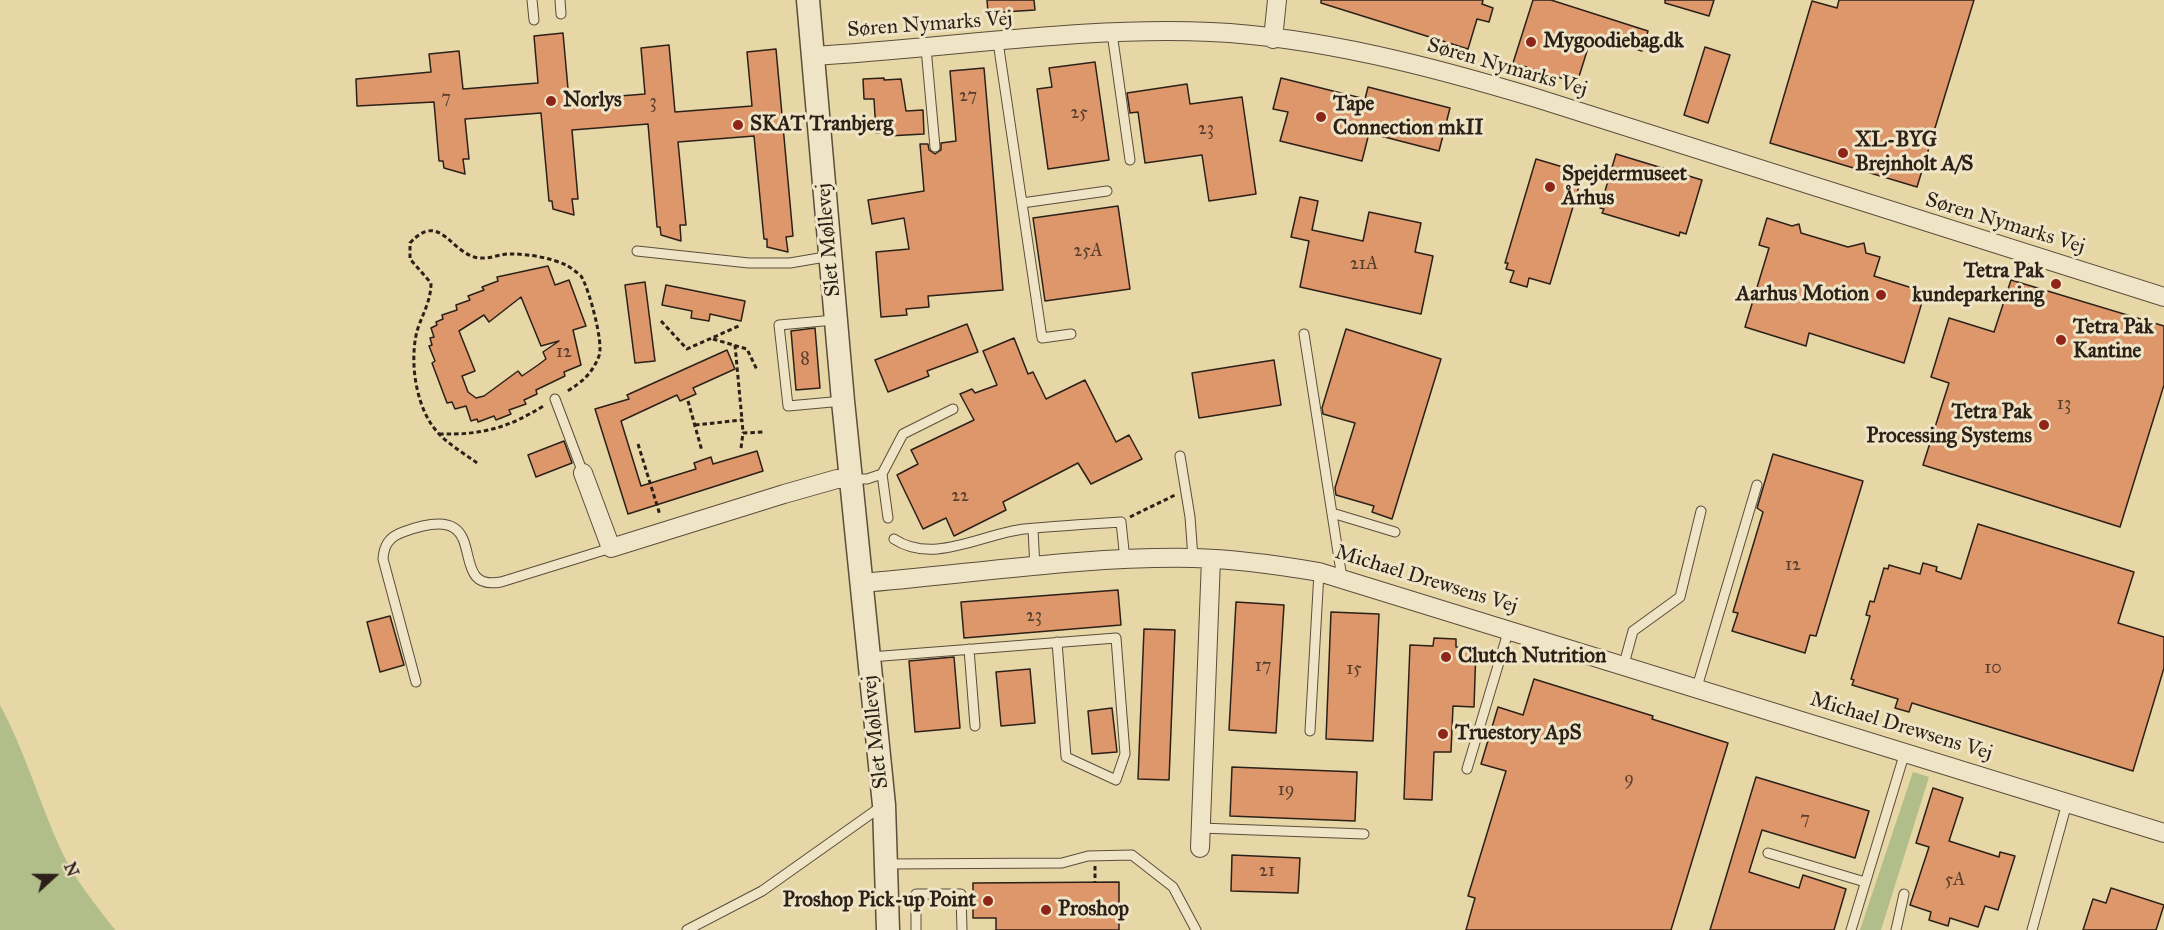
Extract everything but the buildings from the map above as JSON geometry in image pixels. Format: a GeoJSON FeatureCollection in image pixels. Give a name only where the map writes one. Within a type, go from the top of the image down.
{"type":"FeatureCollection","features":[{"type":"Feature","properties":{"kind":"street","name":"Slet Møllevej"},"geometry":{"type":"LineString","coordinates":[[807,0],[843,401],[884,805],[888,930]]}},
{"type":"Feature","properties":{"kind":"street"},"geometry":{"type":"LineString","coordinates":[[1273,39],[1277,0]]}},
{"type":"Feature","properties":{"kind":"street","name":"Søren Nymarks Vej"},"geometry":{"type":"LineString","coordinates":[[812,56],[1112,33],[1213,32],[1372,55],[1468,77],[2164,297]]}},
{"type":"Feature","properties":{"kind":"street"},"geometry":{"type":"LineString","coordinates":[[583,473],[611,548],[837,479],[851,479]]}},
{"type":"Feature","properties":{"kind":"street"},"geometry":{"type":"LineString","coordinates":[[1200,848],[1202,559]]}},
{"type":"Feature","properties":{"kind":"street","name":"Michael Drewsens Vej"},"geometry":{"type":"LineString","coordinates":[[861,583],[1125,560],[1202,559],[1319,572],[1509,628],[2164,833]]}},
{"type":"Feature","properties":{"kind":"lane"},"geometry":{"type":"LineString","coordinates":[[532,0],[534,20]]}},
{"type":"Feature","properties":{"kind":"lane"},"geometry":{"type":"LineString","coordinates":[[560,0],[561,15]]}},
{"type":"Feature","properties":{"kind":"lane"},"geometry":{"type":"LineString","coordinates":[[1112,33],[1130,160]]}},
{"type":"Feature","properties":{"kind":"lane"},"geometry":{"type":"LineString","coordinates":[[998,42],[1042,338],[1071,334]]}},
{"type":"Feature","properties":{"kind":"lane"},"geometry":{"type":"LineString","coordinates":[[926,48],[935,147]]}},
{"type":"Feature","properties":{"kind":"lane"},"geometry":{"type":"LineString","coordinates":[[1022,203],[1107,191]]}},
{"type":"Feature","properties":{"kind":"lane"},"geometry":{"type":"LineString","coordinates":[[637,251],[749,263],[790,263],[831,256]]}},
{"type":"Feature","properties":{"kind":"lane"},"geometry":{"type":"LineString","coordinates":[[836,319],[779,325],[788,406],[843,401]]}},
{"type":"Feature","properties":{"kind":"lane"},"geometry":{"type":"LineString","coordinates":[[1304,334],[1342,578]]}},
{"type":"Feature","properties":{"kind":"lane"},"geometry":{"type":"LineString","coordinates":[[555,399],[583,473]]}},
{"type":"Feature","properties":{"kind":"lane"},"geometry":{"type":"LineString","coordinates":[[888,518],[882,474],[903,434],[953,409]]}},
{"type":"Feature","properties":{"kind":"lane"},"geometry":{"type":"LineString","coordinates":[[1180,456],[1186,493],[1202,559]]}},
{"type":"Feature","properties":{"kind":"lane"},"geometry":{"type":"LineString","coordinates":[[851,479],[867,479],[882,474]]}},
{"type":"Feature","properties":{"kind":"lane"},"geometry":{"type":"LineString","coordinates":[[1696,687],[1757,486]]}},
{"type":"Feature","properties":{"kind":"lane"},"geometry":{"type":"LineString","coordinates":[[1624,664],[1633,632],[1680,597],[1701,511]]}},
{"type":"Feature","properties":{"kind":"lane"},"geometry":{"type":"LineString","coordinates":[[1332,513],[1395,532]]}},
{"type":"Feature","properties":{"kind":"lane"},"geometry":{"type":"LineString","coordinates":[[894,539],[906,547],[928,549],[1033,528],[1121,522],[1125,560]]}},
{"type":"Feature","properties":{"kind":"lane"},"geometry":{"type":"LineString","coordinates":[[416,682],[383,559],[384,551],[392,537],[419,526],[448,523],[460,532],[475,575],[488,583],[501,582],[611,548]]}},
{"type":"Feature","properties":{"kind":"lane"},"geometry":{"type":"LineString","coordinates":[[1033,528],[1035,568]]}},
{"type":"Feature","properties":{"kind":"lane"},"geometry":{"type":"LineString","coordinates":[[1310,731],[1319,572]]}},
{"type":"Feature","properties":{"kind":"lane"},"geometry":{"type":"LineString","coordinates":[[1467,769],[1509,628]]}},
{"type":"Feature","properties":{"kind":"lane"},"geometry":{"type":"LineString","coordinates":[[868,657],[1057,642],[1116,638],[1125,754],[1116,780],[1066,757],[1057,642]]}},
{"type":"Feature","properties":{"kind":"lane"},"geometry":{"type":"LineString","coordinates":[[969,649],[975,726]]}},
{"type":"Feature","properties":{"kind":"lane"},"geometry":{"type":"LineString","coordinates":[[1851,930],[1905,752]]}},
{"type":"Feature","properties":{"kind":"lane"},"geometry":{"type":"LineString","coordinates":[[2032,930],[2067,803]]}},
{"type":"Feature","properties":{"kind":"lane","name":"Slet Møllevej"},"geometry":{"type":"LineString","coordinates":[[687,930],[762,891],[884,805]]}},
{"type":"Feature","properties":{"kind":"lane"},"geometry":{"type":"LineString","coordinates":[[1200,828],[1364,834]]}},
{"type":"Feature","properties":{"kind":"lane"},"geometry":{"type":"LineString","coordinates":[[1768,853],[1865,882]]}},
{"type":"Feature","properties":{"kind":"lane"},"geometry":{"type":"LineString","coordinates":[[886,864],[1062,863],[1088,856],[1132,855],[1173,887],[1196,930]]}},
{"type":"Feature","properties":{"kind":"lane"},"geometry":{"type":"LineString","coordinates":[[916,930],[916,894],[961,894],[962,930]]}},
{"type":"Feature","properties":{"kind":"lane"},"geometry":{"type":"LineString","coordinates":[[1896,930],[1904,894]]}},
{"type":"Feature","properties":{"kind":"path"},"geometry":{"type":"LineString","coordinates":[[439,434],[466,435],[514,424],[587,379],[601,354],[594,312],[581,276],[568,266],[539,258],[511,254],[479,258],[461,252],[443,233],[431,230],[418,234],[410,243],[410,259],[431,283],[431,294],[417,331],[412,363],[421,401],[439,434],[477,463]]}},
{"type":"Feature","properties":{"kind":"path"},"geometry":{"type":"LineString","coordinates":[[661,321],[687,349],[741,325]]}},
{"type":"Feature","properties":{"kind":"path"},"geometry":{"type":"LineString","coordinates":[[712,338],[747,349],[757,370]]}},
{"type":"Feature","properties":{"kind":"path"},"geometry":{"type":"LineString","coordinates":[[735,345],[743,433],[741,448]]}},
{"type":"Feature","properties":{"kind":"path"},"geometry":{"type":"LineString","coordinates":[[688,400],[702,451]]}},
{"type":"Feature","properties":{"kind":"path"},"geometry":{"type":"LineString","coordinates":[[695,425],[742,420]]}},
{"type":"Feature","properties":{"kind":"path"},"geometry":{"type":"LineString","coordinates":[[743,433],[765,432]]}},
{"type":"Feature","properties":{"kind":"path"},"geometry":{"type":"LineString","coordinates":[[638,444],[665,531]]}},
{"type":"Feature","properties":{"kind":"path"},"geometry":{"type":"LineString","coordinates":[[1121,522],[1178,494],[1186,493]]}},
{"type":"Feature","properties":{"kind":"path"},"geometry":{"type":"LineString","coordinates":[[1095,867],[1095,882]]}},
{"type":"Feature","properties":{"kind":"green space"},"geometry":{"type":"Polygon","coordinates":[[[0,705],[17,740],[66,861],[115,930],[0,930],[0,705]]]}},
{"type":"Feature","properties":{"kind":"green space"},"geometry":{"type":"Polygon","coordinates":[[[1913,772],[1929,777],[1881,930],[1860,930],[1913,772]]]}},
{"type":"Feature","properties":{"kind":"place","name":"Mygoodiebag.dk"},"geometry":{"type":"Point","coordinates":[1531,42]}},
{"type":"Feature","properties":{"kind":"place","name":"Norlys"},"geometry":{"type":"Point","coordinates":[551,101]}},
{"type":"Feature","properties":{"kind":"place","name":"Tape Connection mkII"},"geometry":{"type":"Point","coordinates":[1321,117]}},
{"type":"Feature","properties":{"kind":"place","name":"SKAT Tranbjerg"},"geometry":{"type":"Point","coordinates":[738,125]}},
{"type":"Feature","properties":{"kind":"place","name":"XL-BYG Brejnholt A/S"},"geometry":{"type":"Point","coordinates":[1843,153]}},
{"type":"Feature","properties":{"kind":"place","name":"Spejdermuseet Århus"},"geometry":{"type":"Point","coordinates":[1550,187]}},
{"type":"Feature","properties":{"kind":"place","name":"Tetra Pak kundeparkering"},"geometry":{"type":"Point","coordinates":[2056,284]}},
{"type":"Feature","properties":{"kind":"place","name":"Aarhus Motion"},"geometry":{"type":"Point","coordinates":[1881,295]}},
{"type":"Feature","properties":{"kind":"place","name":"Tetra Pak Kantine"},"geometry":{"type":"Point","coordinates":[2061,340]}},
{"type":"Feature","properties":{"kind":"place","name":"Tetra Pak Processing Systems"},"geometry":{"type":"Point","coordinates":[2044,425]}},
{"type":"Feature","properties":{"kind":"place","name":"Clutch Nutrition"},"geometry":{"type":"Point","coordinates":[1446,657]}},
{"type":"Feature","properties":{"kind":"place","name":"Truestory ApS"},"geometry":{"type":"Point","coordinates":[1443,734]}},
{"type":"Feature","properties":{"kind":"place","name":"Proshop Pick-up Point"},"geometry":{"type":"Point","coordinates":[988,901]}},
{"type":"Feature","properties":{"kind":"place","name":"Proshop"},"geometry":{"type":"Point","coordinates":[1046,910]}}]}
